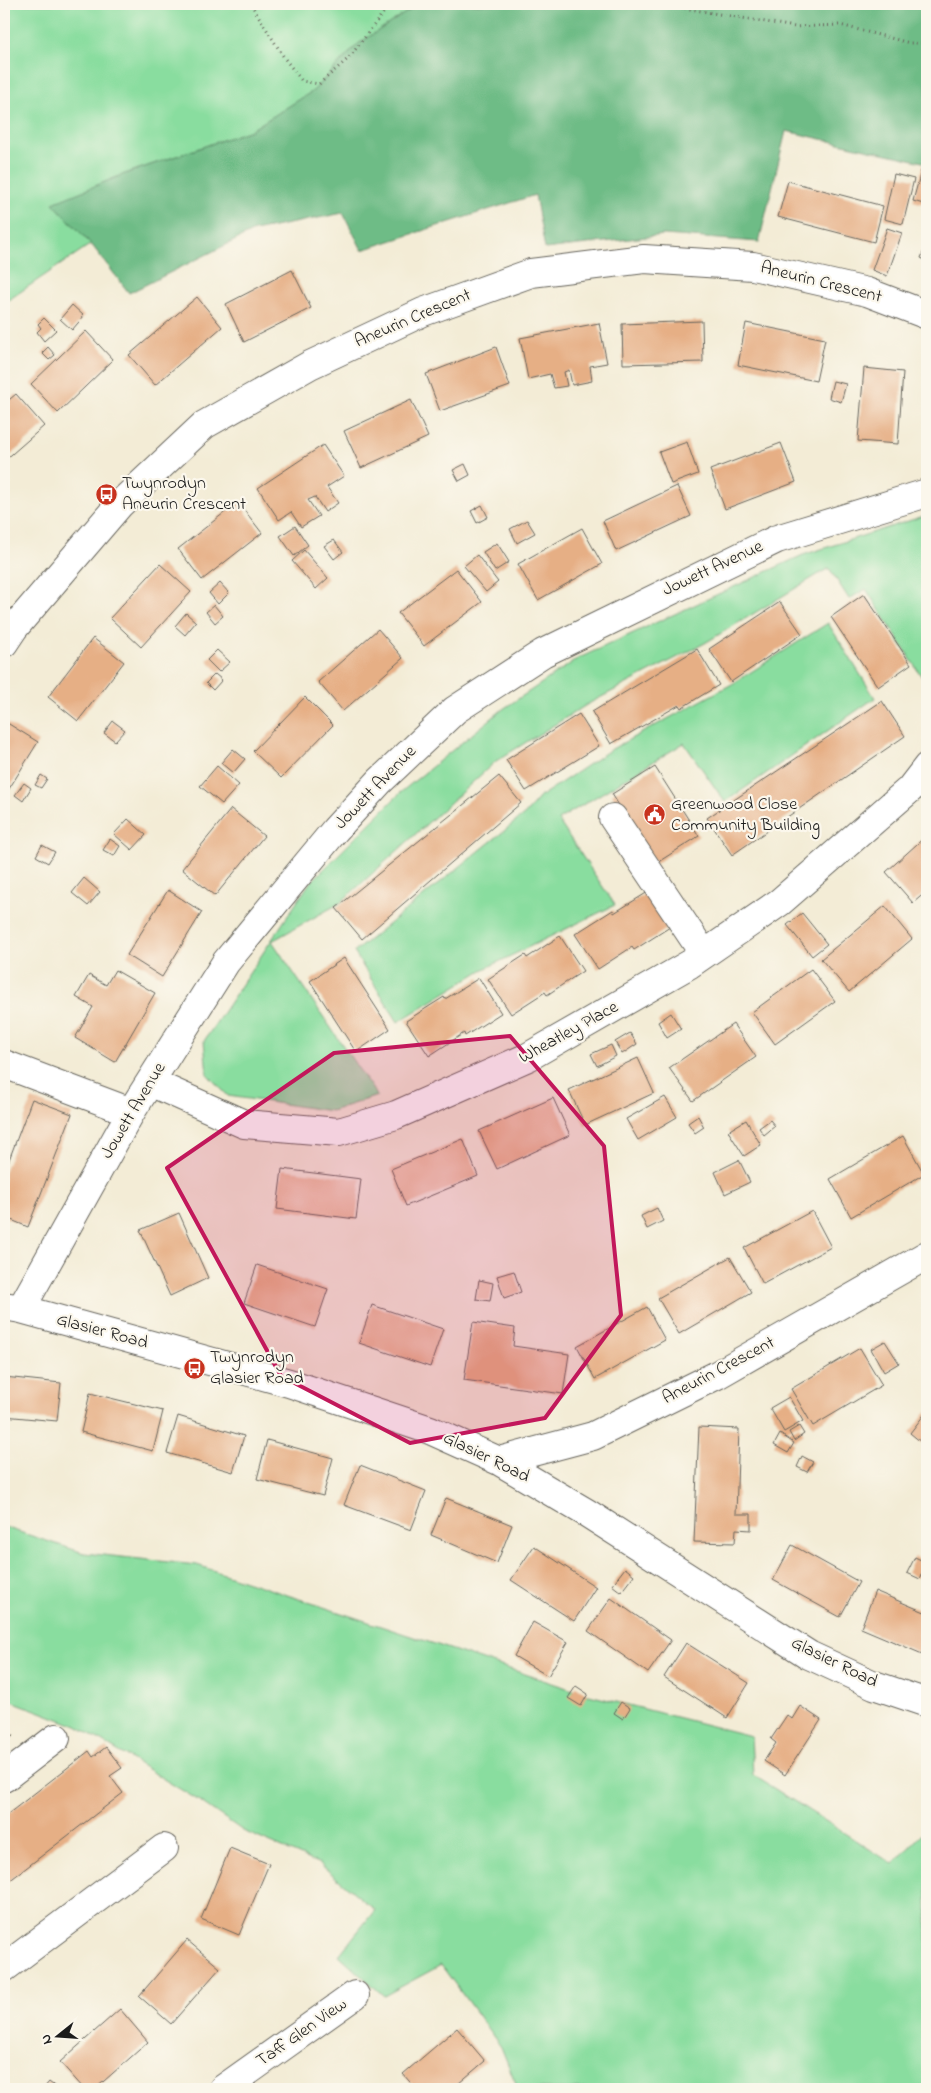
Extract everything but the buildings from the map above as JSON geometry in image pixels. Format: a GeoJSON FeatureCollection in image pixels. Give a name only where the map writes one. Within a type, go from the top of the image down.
{"type":"FeatureCollection","features":[{"type":"Feature","properties":{"kind":"street","name":"Aneurin Crescent"},"geometry":{"type":"LineString","coordinates":[[4,643],[14,628],[120,504],[204,425],[310,365],[414,316],[531,272],[644,260],[753,266],[867,292],[927,315]]}},
{"type":"Feature","properties":{"kind":"street","name":"Jowett Avenue"},"geometry":{"type":"LineString","coordinates":[[12,1308],[131,1112],[232,954],[335,830],[380,781],[456,710],[542,653],[777,539],[927,493]]}},
{"type":"Feature","properties":{"kind":"street","name":"Wheatley Place"},"geometry":{"type":"LineString","coordinates":[[150,1082],[244,1124],[339,1132],[396,1115],[528,1057],[704,954],[780,902],[910,789],[927,767]]}},
{"type":"Feature","properties":{"kind":"street"},"geometry":{"type":"LineString","coordinates":[[613,818],[704,954]]}},
{"type":"Feature","properties":{"kind":"street"},"geometry":{"type":"LineString","coordinates":[[4,1064],[131,1112]]}},
{"type":"Feature","properties":{"kind":"street","name":"Aneurin Crescent"},"geometry":{"type":"LineString","coordinates":[[499,1461],[593,1436],[717,1375],[927,1255]]}},
{"type":"Feature","properties":{"kind":"street","name":"Glasier Road"},"geometry":{"type":"LineString","coordinates":[[12,1308],[289,1383],[430,1430],[499,1461],[587,1513],[810,1655],[874,1685],[927,1703]]}},
{"type":"Feature","properties":{"kind":"street"},"geometry":{"type":"LineString","coordinates":[[4,1778],[56,1738]]}},
{"type":"Feature","properties":{"kind":"street"},"geometry":{"type":"LineString","coordinates":[[4,1968],[164,1848]]}},
{"type":"Feature","properties":{"kind":"street","name":"Taff Glen View"},"geometry":{"type":"LineString","coordinates":[[223,2089],[356,1995]]}},
{"type":"Feature","properties":{"kind":"path"},"geometry":{"type":"LineString","coordinates":[[251,4],[285,59],[302,81],[319,84],[349,58],[390,4]]}},
{"type":"Feature","properties":{"kind":"path"},"geometry":{"type":"LineString","coordinates":[[660,4],[794,28],[840,26],[910,42],[927,43]]}},
{"type":"Feature","properties":{"kind":"highlighted area"},"geometry":{"type":"Polygon","coordinates":[[[510,1036],[604,1146],[621,1315],[545,1418],[410,1443],[281,1376],[167,1168],[334,1053],[510,1036]]]}},
{"type":"Feature","properties":{"kind":"green space"},"geometry":{"type":"Polygon","coordinates":[[[4,4],[419,4],[358,44],[313,91],[251,130],[122,175],[54,203],[91,244],[4,303],[4,4]]]}},
{"type":"Feature","properties":{"kind":"green space"},"geometry":{"type":"Polygon","coordinates":[[[419,4],[666,4],[711,7],[727,4],[927,4],[927,163],[786,131],[759,242],[664,235],[545,249],[535,195],[362,250],[343,213],[254,231],[129,293],[91,244],[53,203],[122,175],[251,130],[313,91],[358,44],[419,4]]]}},
{"type":"Feature","properties":{"kind":"green space"},"geometry":{"type":"Polygon","coordinates":[[[927,515],[927,685],[866,589],[849,599],[829,568],[705,643],[588,704],[496,761],[340,903],[272,941],[377,1096],[331,1111],[228,1096],[207,1074],[204,1041],[309,884],[401,792],[503,709],[579,658],[803,555],[927,515]]]}},
{"type":"Feature","properties":{"kind":"green space"},"geometry":{"type":"Polygon","coordinates":[[[828,623],[875,698],[725,802],[684,743],[558,820],[615,905],[482,970],[398,1022],[354,952],[525,814],[541,796],[610,750],[732,684],[828,623]]]}},
{"type":"Feature","properties":{"kind":"green space"},"geometry":{"type":"Polygon","coordinates":[[[4,1527],[84,1553],[197,1565],[585,1694],[751,1736],[753,1775],[893,1864],[927,1829],[927,2089],[518,2089],[501,2047],[441,1965],[384,1996],[339,1955],[375,1910],[320,1864],[243,1831],[201,1802],[77,1726],[4,1698],[4,1527]]]}},
{"type":"Feature","properties":{"kind":"place","name":"Twynrodyn Aneurin Crescent"},"geometry":{"type":"Point","coordinates":[106,494]}},
{"type":"Feature","properties":{"kind":"place","name":"Greenwood Close Community Building"},"geometry":{"type":"Point","coordinates":[655,815]}},
{"type":"Feature","properties":{"kind":"place","name":"Twynrodyn Glasier Road"},"geometry":{"type":"Point","coordinates":[194,1368]}}]}
